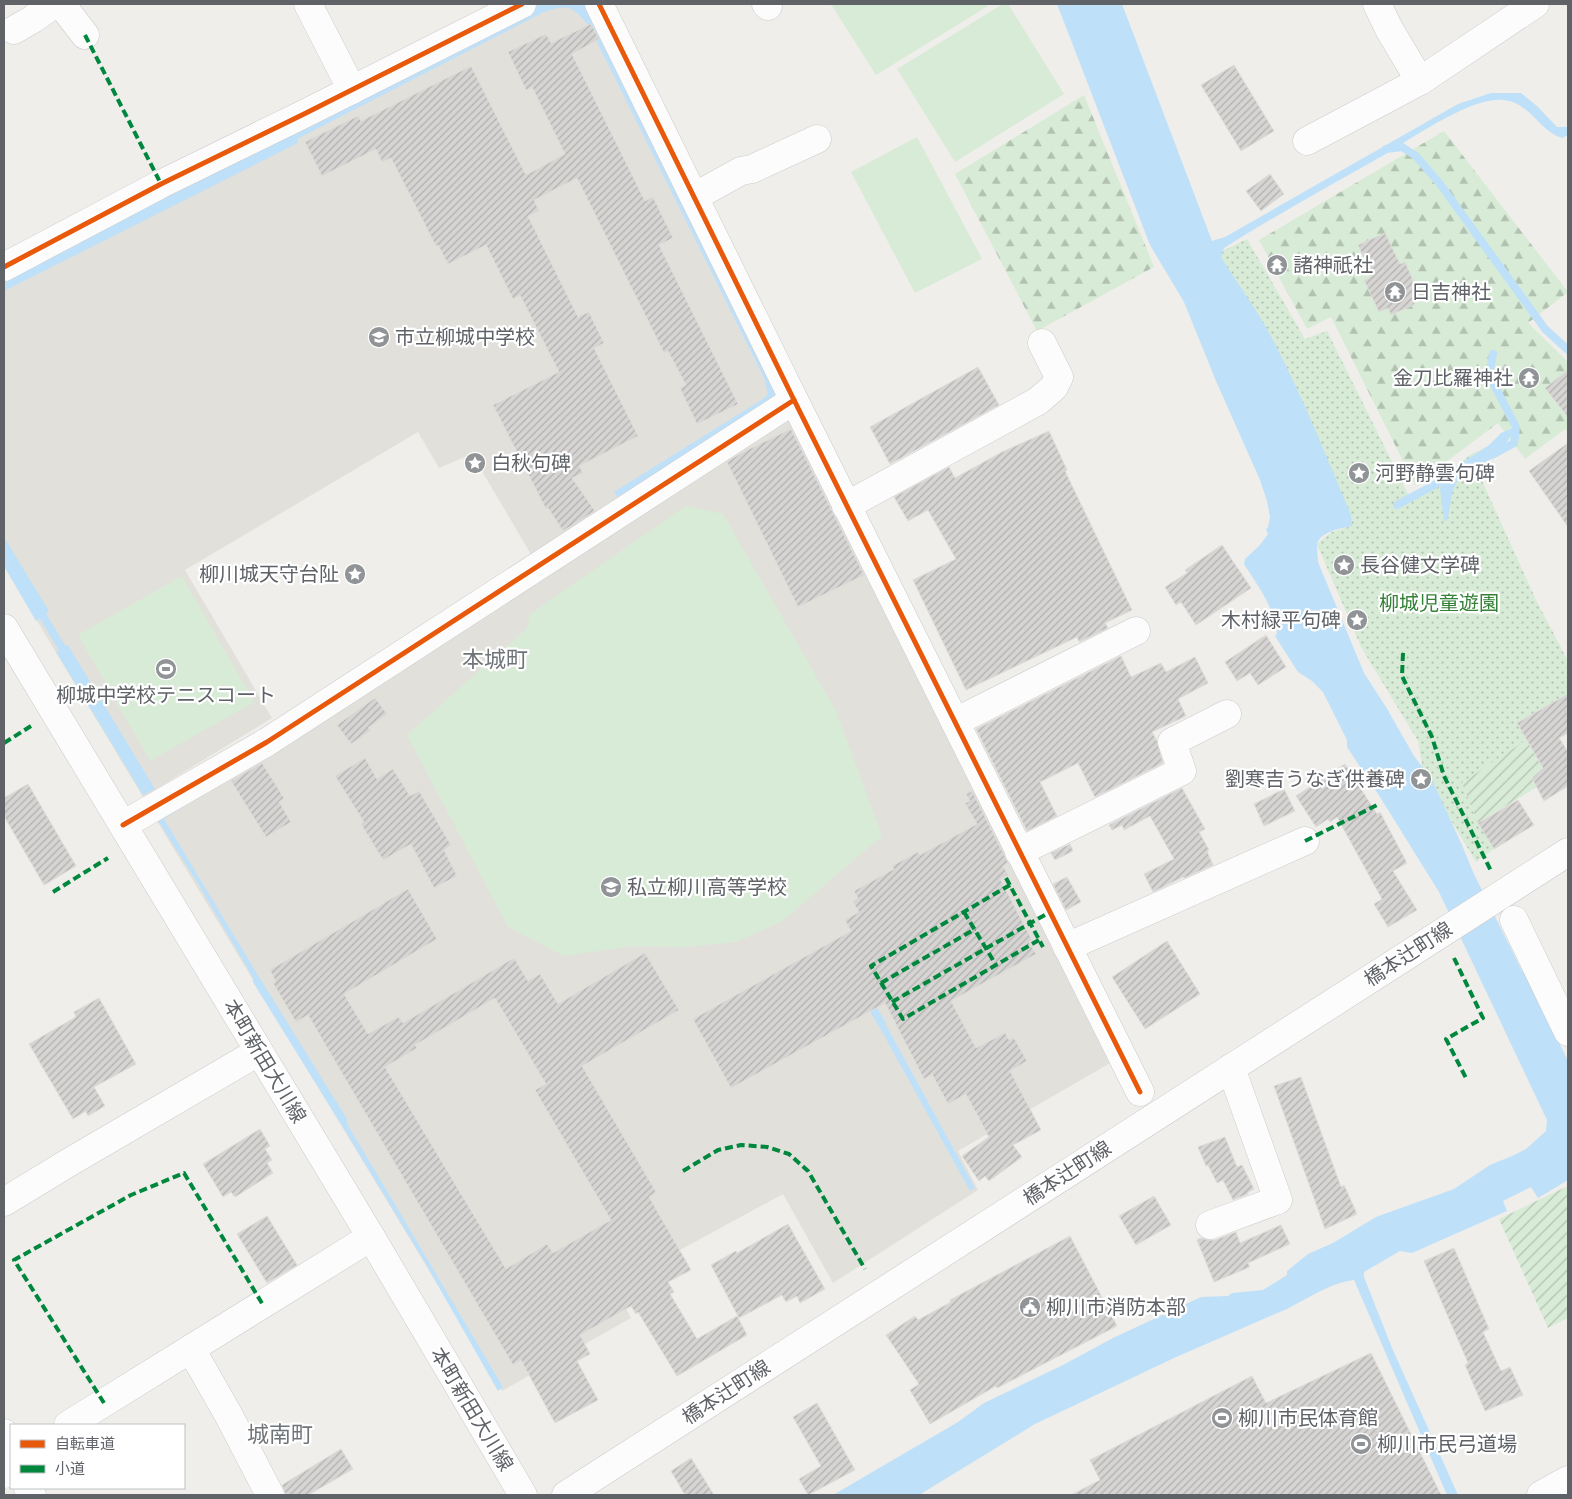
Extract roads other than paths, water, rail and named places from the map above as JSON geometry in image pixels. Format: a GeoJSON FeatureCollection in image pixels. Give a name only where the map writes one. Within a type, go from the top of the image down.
{"type":"FeatureCollection","features":[{"type":"Feature","properties":{"kind":"street"},"geometry":{"type":"LineString","coordinates":[[13,28],[33,19],[54,4]]}},
{"type":"Feature","properties":{"kind":"street"},"geometry":{"type":"LineString","coordinates":[[61,4],[85,35]]}},
{"type":"Feature","properties":{"kind":"street"},"geometry":{"type":"LineString","coordinates":[[308,4],[358,87]]}},
{"type":"Feature","properties":{"kind":"street"},"geometry":{"type":"LineString","coordinates":[[4,267],[161,184],[522,4]]}},
{"type":"Feature","properties":{"kind":"street"},"geometry":{"type":"LineString","coordinates":[[600,4],[846,506],[1140,1092]]}},
{"type":"Feature","properties":{"kind":"street"},"geometry":{"type":"LineString","coordinates":[[1377,4],[1389,29],[1420,81]]}},
{"type":"Feature","properties":{"kind":"street"},"geometry":{"type":"LineString","coordinates":[[1307,141],[1420,81],[1535,4]]}},
{"type":"Feature","properties":{"kind":"street"},"geometry":{"type":"LineString","coordinates":[[694,196],[741,171],[752,170],[817,139]]}},
{"type":"Feature","properties":{"kind":"street"},"geometry":{"type":"LineString","coordinates":[[846,506],[1043,396],[1054,387],[1059,377],[1042,342]]}},
{"type":"Feature","properties":{"kind":"street"},"geometry":{"type":"LineString","coordinates":[[123,825],[267,742],[794,400]]}},
{"type":"Feature","properties":{"kind":"street","name":"本町新田大川線"},"geometry":{"type":"LineString","coordinates":[[4,628],[524,1495]]}},
{"type":"Feature","properties":{"kind":"street"},"geometry":{"type":"LineString","coordinates":[[955,722],[1136,632]]}},
{"type":"Feature","properties":{"kind":"street"},"geometry":{"type":"LineString","coordinates":[[1019,852],[1182,771],[1172,742],[1228,714]]}},
{"type":"Feature","properties":{"kind":"street"},"geometry":{"type":"LineString","coordinates":[[1067,947],[1305,841]]}},
{"type":"Feature","properties":{"kind":"street","name":"橋本辻町線"},"geometry":{"type":"LineString","coordinates":[[566,1495],[1568,852]]}},
{"type":"Feature","properties":{"kind":"street"},"geometry":{"type":"LineString","coordinates":[[1514,920],[1568,1032]]}},
{"type":"Feature","properties":{"kind":"street"},"geometry":{"type":"LineString","coordinates":[[4,1202],[258,1052]]}},
{"type":"Feature","properties":{"kind":"street"},"geometry":{"type":"LineString","coordinates":[[1210,1225],[1278,1200],[1230,1068]]}},
{"type":"Feature","properties":{"kind":"street"},"geometry":{"type":"LineString","coordinates":[[70,1424],[371,1237]]}},
{"type":"Feature","properties":{"kind":"street"},"geometry":{"type":"LineString","coordinates":[[190,1349],[228,1414],[270,1495]]}},
{"type":"Feature","properties":{"kind":"street"},"geometry":{"type":"LineString","coordinates":[[1541,1495],[1568,1480]]}},
{"type":"Feature","properties":{"kind":"water"},"geometry":{"type":"Polygon","coordinates":[[[541,4],[584,4],[589,6],[784,398],[621,503],[614,492],[763,399],[768,394],[764,378],[589,26],[578,14],[568,8],[558,8],[542,13],[297,139],[298,143],[4,291],[4,275],[209,169],[541,4]]]}},
{"type":"Feature","properties":{"kind":"water"},"geometry":{"type":"Polygon","coordinates":[[[1057,4],[1122,4],[1212,241],[1225,237],[1458,104],[1491,93],[1521,93],[1537,106],[1557,127],[1568,127],[1568,135],[1562,138],[1512,102],[1503,100],[1490,101],[1475,105],[1426,129],[1248,233],[1224,248],[1221,257],[1256,311],[1286,365],[1351,515],[1352,526],[1331,531],[1319,541],[1317,545],[1318,562],[1364,673],[1414,756],[1432,780],[1473,872],[1522,971],[1525,971],[1568,1061],[1568,1180],[1538,1198],[1531,1187],[1503,1201],[1507,1211],[1412,1253],[1400,1251],[1364,1272],[1364,1277],[1392,1348],[1458,1495],[1447,1495],[1354,1280],[1326,1288],[1287,1309],[1174,1358],[1035,1424],[919,1495],[833,1495],[958,1422],[984,1403],[1063,1365],[1113,1338],[1201,1297],[1228,1296],[1232,1293],[1263,1290],[1287,1275],[1287,1271],[1308,1254],[1333,1243],[1376,1217],[1454,1189],[1490,1165],[1526,1149],[1546,1131],[1547,1120],[1439,892],[1347,747],[1347,740],[1323,692],[1312,681],[1298,672],[1275,636],[1277,634],[1273,615],[1260,589],[1244,564],[1245,559],[1260,545],[1268,534],[1266,529],[1270,517],[1260,480],[1216,381],[1184,302],[1150,245],[1057,4]]]}},
{"type":"Feature","properties":{"kind":"water"},"geometry":{"type":"Polygon","coordinates":[[[1513,428],[1514,430],[1499,453],[1457,482],[1453,490],[1447,520],[1444,521],[1440,489],[1444,474],[1488,446],[1501,433],[1513,428]]]}},
{"type":"Feature","properties":{"kind":"water"},"geometry":{"type":"Polygon","coordinates":[[[4,537],[49,611],[36,621],[4,566],[4,537]]]}},
{"type":"Feature","properties":{"kind":"water"},"geometry":{"type":"Polygon","coordinates":[[[68,645],[155,789],[143,795],[56,652],[68,645]]]}},
{"type":"Feature","properties":{"kind":"water"},"geometry":{"type":"Polygon","coordinates":[[[281,746],[164,819],[265,987],[260,990],[200,887],[157,819],[281,746]]]}},
{"type":"Feature","properties":{"kind":"water"},"geometry":{"type":"Polygon","coordinates":[[[881,1016],[975,1188],[970,1191],[875,1019],[881,1016]]]}},
{"type":"Feature","properties":{"kind":"water"},"geometry":{"type":"Polygon","coordinates":[[[339,1110],[503,1387],[498,1391],[424,1261],[335,1114],[339,1110]]]}},
{"type":"Feature","properties":{"kind":"waterway"},"geometry":{"type":"LineString","coordinates":[[1386,149],[1402,147],[1416,156],[1440,184],[1545,329],[1568,350]]}},
{"type":"Feature","properties":{"kind":"waterway"},"geometry":{"type":"LineString","coordinates":[[1492,455],[1514,443],[1516,427],[1489,375],[1493,354]]}},
{"type":"Feature","properties":{"kind":"waterway"},"geometry":{"type":"LineString","coordinates":[[1397,505],[1451,476]]}},
{"type":"Feature","properties":{"kind":"waterway"},"geometry":{"type":"LineString","coordinates":[[38,608],[67,656]]}},
{"type":"Feature","properties":{"kind":"waterway"},"geometry":{"type":"LineString","coordinates":[[257,981],[343,1120]]}},
{"type":"Feature","properties":{"kind":"waterway"},"geometry":{"type":"LineString","coordinates":[[869,1002],[882,1024]]}},
{"type":"Feature","properties":{"kind":"place","name":"諸神祇社"},"geometry":{"type":"Point","coordinates":[1277,265]}},
{"type":"Feature","properties":{"kind":"place","name":"日吉神社"},"geometry":{"type":"Point","coordinates":[1395,292]}},
{"type":"Feature","properties":{"kind":"place","name":"市立柳城中学校"},"geometry":{"type":"Point","coordinates":[379,337]}},
{"type":"Feature","properties":{"kind":"place","name":"金刀比羅神社"},"geometry":{"type":"Point","coordinates":[1529,378]}},
{"type":"Feature","properties":{"kind":"place","name":"白秋句碑"},"geometry":{"type":"Point","coordinates":[475,463]}},
{"type":"Feature","properties":{"kind":"place","name":"河野静雲句碑"},"geometry":{"type":"Point","coordinates":[1359,473]}},
{"type":"Feature","properties":{"kind":"place","name":"長谷健文学碑"},"geometry":{"type":"Point","coordinates":[1344,565]}},
{"type":"Feature","properties":{"kind":"place","name":"柳川城天守台阯"},"geometry":{"type":"Point","coordinates":[355,574]}},
{"type":"Feature","properties":{"kind":"place","name":"木村緑平句碑"},"geometry":{"type":"Point","coordinates":[1357,620]}},
{"type":"Feature","properties":{"kind":"place","name":"柳城中学校テニスコート"},"geometry":{"type":"Point","coordinates":[166,669]}},
{"type":"Feature","properties":{"kind":"place","name":"劉寒吉うなぎ供養碑"},"geometry":{"type":"Point","coordinates":[1421,779]}},
{"type":"Feature","properties":{"kind":"place","name":"私立柳川高等学校"},"geometry":{"type":"Point","coordinates":[611,887]}},
{"type":"Feature","properties":{"kind":"place","name":"柳川市消防本部"},"geometry":{"type":"Point","coordinates":[1030,1307]}},
{"type":"Feature","properties":{"kind":"place","name":"柳川市民体育館"},"geometry":{"type":"Point","coordinates":[1222,1418]}},
{"type":"Feature","properties":{"kind":"place","name":"柳川市民弓道場"},"geometry":{"type":"Point","coordinates":[1361,1444]}},
{"type":"Feature","properties":{"kind":"district","name":"本城町"},"geometry":{"type":"Point","coordinates":[495,659]}},
{"type":"Feature","properties":{"kind":"district","name":"城南町"},"geometry":{"type":"Point","coordinates":[280,1434]}},
{"type":"Feature","properties":{"kind":"park label","name":"柳城児童遊園"},"geometry":{"type":"Point","coordinates":[1439,603]}}]}
